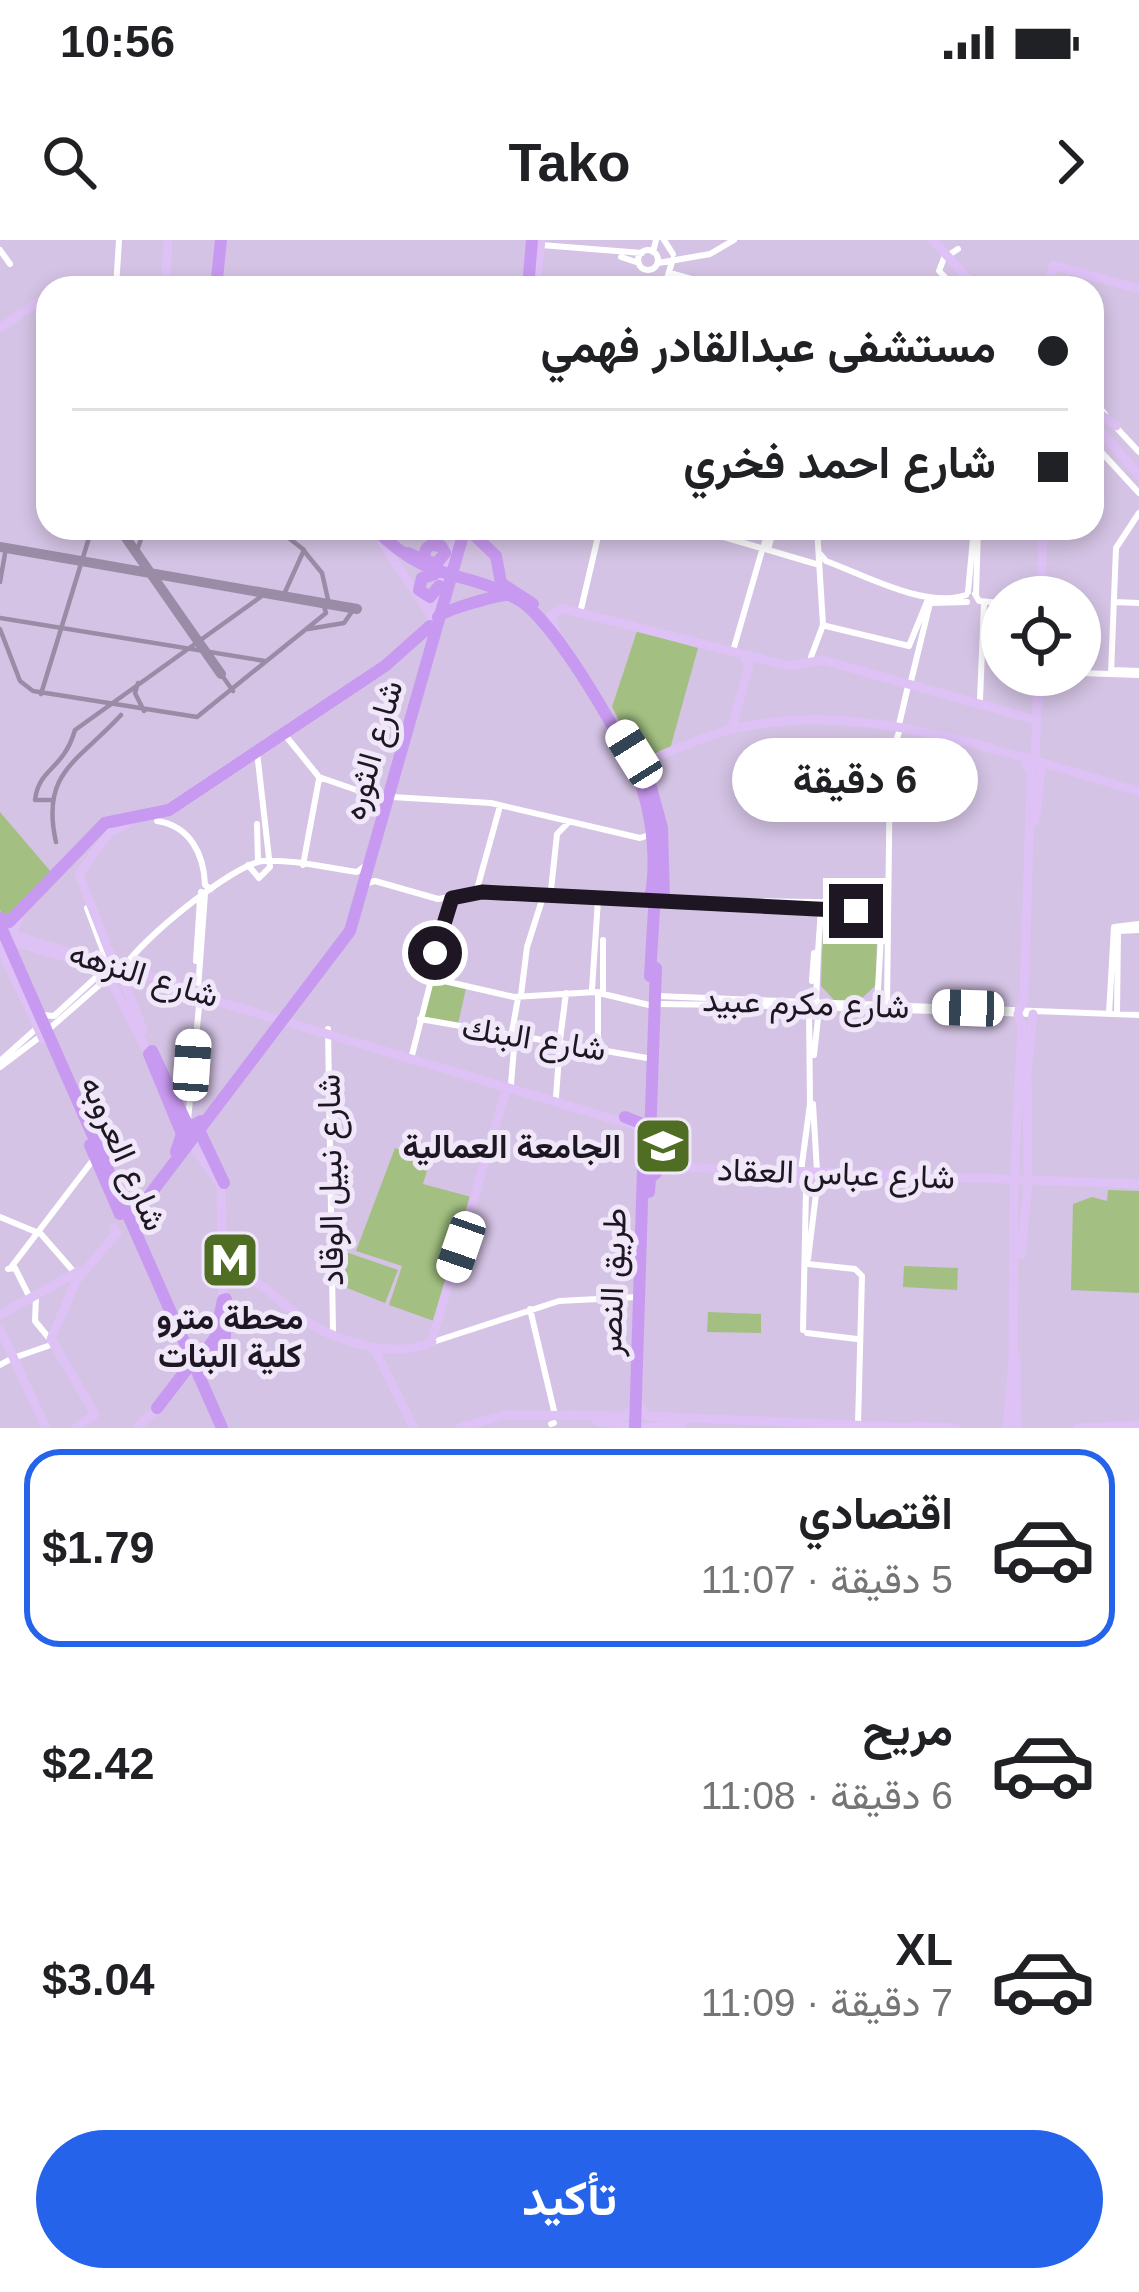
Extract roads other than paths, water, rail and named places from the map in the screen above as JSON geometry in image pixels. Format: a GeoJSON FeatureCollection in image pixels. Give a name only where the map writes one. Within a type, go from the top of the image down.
{"type":"FeatureCollection","features":[{"type":"Feature","properties":{"kind":"highway"},"geometry":{"type":"LineString","coordinates":[[214,276],[218,240]]}},
{"type":"Feature","properties":{"kind":"highway"},"geometry":{"type":"LineString","coordinates":[[531,276],[540,245]]}},
{"type":"Feature","properties":{"kind":"highway"},"geometry":{"type":"LineString","coordinates":[[387,540],[409,564],[425,569],[391,540]]}},
{"type":"Feature","properties":{"kind":"highway","name":"شارع الثوره"},"geometry":{"type":"LineString","coordinates":[[130,1208],[154,1196],[353,922],[426,658],[439,584],[459,540]]}},
{"type":"Feature","properties":{"kind":"highway"},"geometry":{"type":"LineString","coordinates":[[439,584],[479,584],[494,573],[495,561],[473,540]]}},
{"type":"Feature","properties":{"kind":"highway"},"geometry":{"type":"LineString","coordinates":[[475,540],[494,554],[506,590],[542,610]]}},
{"type":"Feature","properties":{"kind":"highway"},"geometry":{"type":"LineString","coordinates":[[399,546],[436,563],[445,552],[431,545],[424,556],[439,584]]}},
{"type":"Feature","properties":{"kind":"highway"},"geometry":{"type":"LineString","coordinates":[[399,546],[456,602],[481,603],[488,595],[479,584]]}},
{"type":"Feature","properties":{"kind":"highway","name":"طريق النصر"},"geometry":{"type":"LineString","coordinates":[[479,584],[506,590],[545,623],[642,769],[663,842],[646,1057],[648,1170],[637,1420]]}},
{"type":"Feature","properties":{"kind":"highway","name":"طريق النصر"},"geometry":{"type":"LineString","coordinates":[[479,584],[514,592],[542,610],[605,714]]}},
{"type":"Feature","properties":{"kind":"highway"},"geometry":{"type":"LineString","coordinates":[[44,1033],[3,931],[108,821],[155,818],[169,810],[385,666],[447,609],[483,606],[506,590]]}},
{"type":"Feature","properties":{"kind":"highway"},"geometry":{"type":"LineString","coordinates":[[404,652],[422,652],[419,682]]}},
{"type":"Feature","properties":{"kind":"highway"},"geometry":{"type":"LineString","coordinates":[[605,714],[648,790],[657,897]]}},
{"type":"Feature","properties":{"kind":"highway"},"geometry":{"type":"LineString","coordinates":[[605,714],[648,796],[656,842],[652,974]]}},
{"type":"Feature","properties":{"kind":"highway"},"geometry":{"type":"LineString","coordinates":[[169,810],[165,818],[172,825]]}},
{"type":"Feature","properties":{"kind":"highway","name":"طريق النصر"},"geometry":{"type":"LineString","coordinates":[[653,812],[657,897]]}},
{"type":"Feature","properties":{"kind":"highway","name":"شارع العروبه"},"geometry":{"type":"LineString","coordinates":[[44,1033],[98,1162],[130,1208],[194,1372]]}},
{"type":"Feature","properties":{"kind":"highway","name":"شارع العروبه"},"geometry":{"type":"LineString","coordinates":[[44,1033],[130,1208],[194,1372]]}},
{"type":"Feature","properties":{"kind":"highway"},"geometry":{"type":"LineString","coordinates":[[152,1056],[221,1181]]}},
{"type":"Feature","properties":{"kind":"highway"},"geometry":{"type":"LineString","coordinates":[[644,1238],[646,1057]]}},
{"type":"Feature","properties":{"kind":"highway"},"geometry":{"type":"LineString","coordinates":[[619,1117],[644,1124],[648,1138]]}},
{"type":"Feature","properties":{"kind":"highway","name":"شارع الثوره"},"geometry":{"type":"LineString","coordinates":[[130,1208],[195,1141]]}},
{"type":"Feature","properties":{"kind":"highway","name":"طريق النصر"},"geometry":{"type":"LineString","coordinates":[[637,1420],[644,1238]]}},
{"type":"Feature","properties":{"kind":"highway"},"geometry":{"type":"LineString","coordinates":[[157,1410],[225,1337],[224,1299]]}},
{"type":"Feature","properties":{"kind":"highway"},"geometry":{"type":"LineString","coordinates":[[194,1372],[219,1428]]}},
{"type":"Feature","properties":{"kind":"main road"},"geometry":{"type":"LineString","coordinates":[[169,276],[171,240]]}},
{"type":"Feature","properties":{"kind":"main road"},"geometry":{"type":"LineString","coordinates":[[933,243],[963,276]]}},
{"type":"Feature","properties":{"kind":"main road"},"geometry":{"type":"LineString","coordinates":[[1051,276],[1054,269],[1082,276]]}},
{"type":"Feature","properties":{"kind":"main road"},"geometry":{"type":"LineString","coordinates":[[1104,281],[1139,290]]}},
{"type":"Feature","properties":{"kind":"main road"},"geometry":{"type":"LineString","coordinates":[[0,327],[36,303]]}},
{"type":"Feature","properties":{"kind":"main road"},"geometry":{"type":"LineString","coordinates":[[1104,419],[1116,426]]}},
{"type":"Feature","properties":{"kind":"main road"},"geometry":{"type":"LineString","coordinates":[[1104,427],[1139,472]]}},
{"type":"Feature","properties":{"kind":"main road"},"geometry":{"type":"LineString","coordinates":[[385,540],[435,619]]}},
{"type":"Feature","properties":{"kind":"main road"},"geometry":{"type":"LineString","coordinates":[[399,546],[416,553],[433,542],[450,540]]}},
{"type":"Feature","properties":{"kind":"main road"},"geometry":{"type":"LineString","coordinates":[[439,584],[459,540]]}},
{"type":"Feature","properties":{"kind":"main road"},"geometry":{"type":"LineString","coordinates":[[1040,576],[1041,540]]}},
{"type":"Feature","properties":{"kind":"main road"},"geometry":{"type":"LineString","coordinates":[[439,584],[445,552]]}},
{"type":"Feature","properties":{"kind":"main road"},"geometry":{"type":"LineString","coordinates":[[542,610],[560,604],[578,606],[636,626]]}},
{"type":"Feature","properties":{"kind":"main road"},"geometry":{"type":"LineString","coordinates":[[542,610],[564,608],[790,666],[824,660],[908,681]]}},
{"type":"Feature","properties":{"kind":"main road"},"geometry":{"type":"LineString","coordinates":[[744,654],[790,664],[818,655],[948,692],[1032,709]]}},
{"type":"Feature","properties":{"kind":"main road"},"geometry":{"type":"LineString","coordinates":[[734,728],[744,654]]}},
{"type":"Feature","properties":{"kind":"main road"},"geometry":{"type":"LineString","coordinates":[[948,692],[1032,709]]}},
{"type":"Feature","properties":{"kind":"main road"},"geometry":{"type":"LineString","coordinates":[[1034,696],[1034,769]]}},
{"type":"Feature","properties":{"kind":"main road"},"geometry":{"type":"LineString","coordinates":[[1013,1421],[1030,945],[1032,709]]}},
{"type":"Feature","properties":{"kind":"main road"},"geometry":{"type":"LineString","coordinates":[[1032,709],[1034,769]]}},
{"type":"Feature","properties":{"kind":"main road"},"geometry":{"type":"LineString","coordinates":[[642,769],[720,736],[786,720]]}},
{"type":"Feature","properties":{"kind":"main road"},"geometry":{"type":"LineString","coordinates":[[642,769],[734,728],[786,720],[840,722],[895,730],[1139,793]]}},
{"type":"Feature","properties":{"kind":"main road"},"geometry":{"type":"LineString","coordinates":[[3,931],[106,829],[155,818]]}},
{"type":"Feature","properties":{"kind":"main road"},"geometry":{"type":"LineString","coordinates":[[76,873],[110,832],[133,821]]}},
{"type":"Feature","properties":{"kind":"main road"},"geometry":{"type":"LineString","coordinates":[[1024,1071],[1024,957],[1032,832]]}},
{"type":"Feature","properties":{"kind":"main road"},"geometry":{"type":"LineString","coordinates":[[74,855],[89,909],[138,1025],[187,1131],[221,1181],[233,1273],[215,1348],[140,1428]]}},
{"type":"Feature","properties":{"kind":"main road"},"geometry":{"type":"LineString","coordinates":[[3,931],[13,932],[17,949]]}},
{"type":"Feature","properties":{"kind":"main road"},"geometry":{"type":"LineString","coordinates":[[3,931],[121,969],[138,1025]]}},
{"type":"Feature","properties":{"kind":"main road","name":"شارع النزهه"},"geometry":{"type":"LineString","coordinates":[[3,931],[17,949],[100,964]]}},
{"type":"Feature","properties":{"kind":"main road","name":"شارع العروبه"},"geometry":{"type":"LineString","coordinates":[[3,931],[17,949],[43,1015],[44,1033]]}},
{"type":"Feature","properties":{"kind":"main road"},"geometry":{"type":"LineString","coordinates":[[1024,1012],[1030,945]]}},
{"type":"Feature","properties":{"kind":"main road","name":"شارع العروبه"},"geometry":{"type":"LineString","coordinates":[[17,949],[44,1033]]}},
{"type":"Feature","properties":{"kind":"main road"},"geometry":{"type":"LineString","coordinates":[[1024,957],[1024,1071]]}},
{"type":"Feature","properties":{"kind":"main road","name":"شارع النزهه"},"geometry":{"type":"LineString","coordinates":[[121,969],[325,1036],[401,1051],[587,1108]]}},
{"type":"Feature","properties":{"kind":"main road"},"geometry":{"type":"LineString","coordinates":[[213,998],[401,1051]]}},
{"type":"Feature","properties":{"kind":"main road"},"geometry":{"type":"LineString","coordinates":[[152,1056],[195,1141]]}},
{"type":"Feature","properties":{"kind":"main road"},"geometry":{"type":"LineString","coordinates":[[429,1340],[474,1207],[508,1082]]}},
{"type":"Feature","properties":{"kind":"main road","name":"شارع النزهه"},"geometry":{"type":"LineString","coordinates":[[508,1082],[619,1117]]}},
{"type":"Feature","properties":{"kind":"main road"},"geometry":{"type":"LineString","coordinates":[[619,1117],[648,1115]]}},
{"type":"Feature","properties":{"kind":"main road"},"geometry":{"type":"LineString","coordinates":[[1017,1274],[1022,1123]]}},
{"type":"Feature","properties":{"kind":"main road","name":"شارع عباس العقاد"},"geometry":{"type":"LineString","coordinates":[[648,1170],[1139,1186]]}},
{"type":"Feature","properties":{"kind":"main road"},"geometry":{"type":"LineString","coordinates":[[221,1181],[224,1299]]}},
{"type":"Feature","properties":{"kind":"main road","name":"شارع الثوره"},"geometry":{"type":"LineString","coordinates":[[47,1343],[70,1281],[130,1208]]}},
{"type":"Feature","properties":{"kind":"main road"},"geometry":{"type":"LineString","coordinates":[[0,1315],[70,1281],[117,1233],[114,1228]]}},
{"type":"Feature","properties":{"kind":"main road"},"geometry":{"type":"LineString","coordinates":[[72,1428],[92,1414],[47,1343],[70,1293],[98,1252]]}},
{"type":"Feature","properties":{"kind":"main road"},"geometry":{"type":"LineString","coordinates":[[233,1273],[330,1328],[375,1343],[429,1340]]}},
{"type":"Feature","properties":{"kind":"main road"},"geometry":{"type":"LineString","coordinates":[[295,1310],[332,1336],[385,1352],[429,1340]]}},
{"type":"Feature","properties":{"kind":"main road"},"geometry":{"type":"LineString","coordinates":[[0,1328],[7,1361]]}},
{"type":"Feature","properties":{"kind":"main road"},"geometry":{"type":"LineString","coordinates":[[0,1342],[43,1428]]}},
{"type":"Feature","properties":{"kind":"main road"},"geometry":{"type":"LineString","coordinates":[[385,1352],[415,1428]]}},
{"type":"Feature","properties":{"kind":"main road"},"geometry":{"type":"LineString","coordinates":[[385,1352],[415,1428]]}},
{"type":"Feature","properties":{"kind":"main road"},"geometry":{"type":"LineString","coordinates":[[463,1428],[501,1419],[552,1418],[956,1428]]}},
{"type":"Feature","properties":{"kind":"main road"},"geometry":{"type":"LineString","coordinates":[[852,1424],[908,1427]]}},
{"type":"Feature","properties":{"kind":"main road"},"geometry":{"type":"LineString","coordinates":[[1077,1428],[1127,1427]]}},
{"type":"Feature","properties":{"kind":"street"},"geometry":{"type":"LineString","coordinates":[[118,276],[120,240]]}},
{"type":"Feature","properties":{"kind":"street"},"geometry":{"type":"LineString","coordinates":[[540,245],[643,253],[666,248],[709,251],[729,241]]}},
{"type":"Feature","properties":{"kind":"street"},"geometry":{"type":"LineString","coordinates":[[933,243],[952,253],[939,271],[944,276]]}},
{"type":"Feature","properties":{"kind":"street"},"geometry":{"type":"LineString","coordinates":[[540,245],[639,263],[655,259],[666,248]]}},
{"type":"Feature","properties":{"kind":"street"},"geometry":{"type":"LineString","coordinates":[[655,259],[666,248]]}},
{"type":"Feature","properties":{"kind":"street"},"geometry":{"type":"LineString","coordinates":[[5,251],[10,264]]}},
{"type":"Feature","properties":{"kind":"street"},"geometry":{"type":"LineString","coordinates":[[643,253],[655,259],[667,276]]}},
{"type":"Feature","properties":{"kind":"street"},"geometry":{"type":"LineString","coordinates":[[639,263],[643,253]]}},
{"type":"Feature","properties":{"kind":"street"},"geometry":{"type":"LineString","coordinates":[[1116,426],[1139,452]]}},
{"type":"Feature","properties":{"kind":"street"},"geometry":{"type":"LineString","coordinates":[[1104,455],[1139,493]]}},
{"type":"Feature","properties":{"kind":"street"},"geometry":{"type":"LineString","coordinates":[[1114,672],[1118,543],[1139,515]]}},
{"type":"Feature","properties":{"kind":"street"},"geometry":{"type":"LineString","coordinates":[[578,606],[596,540]]}},
{"type":"Feature","properties":{"kind":"street"},"geometry":{"type":"LineString","coordinates":[[739,540],[818,560],[923,599],[934,595],[981,600]]}},
{"type":"Feature","properties":{"kind":"street"},"geometry":{"type":"LineString","coordinates":[[743,540],[766,547]]}},
{"type":"Feature","properties":{"kind":"street"},"geometry":{"type":"LineString","coordinates":[[744,654],[768,540]]}},
{"type":"Feature","properties":{"kind":"street"},"geometry":{"type":"LineString","coordinates":[[818,655],[823,621],[819,540]]}},
{"type":"Feature","properties":{"kind":"street"},"geometry":{"type":"LineString","coordinates":[[976,540],[979,699]]}},
{"type":"Feature","properties":{"kind":"street"},"geometry":{"type":"LineString","coordinates":[[818,560],[828,628],[818,655]]}},
{"type":"Feature","properties":{"kind":"street"},"geometry":{"type":"LineString","coordinates":[[877,1005],[888,778],[923,599]]}},
{"type":"Feature","properties":{"kind":"street"},"geometry":{"type":"LineString","coordinates":[[913,646],[930,603],[974,599]]}},
{"type":"Feature","properties":{"kind":"street"},"geometry":{"type":"LineString","coordinates":[[1116,600],[1139,601]]}},
{"type":"Feature","properties":{"kind":"street"},"geometry":{"type":"LineString","coordinates":[[828,628],[913,646]]}},
{"type":"Feature","properties":{"kind":"street"},"geometry":{"type":"LineString","coordinates":[[388,794],[426,658]]}},
{"type":"Feature","properties":{"kind":"street"},"geometry":{"type":"LineString","coordinates":[[1101,672],[1139,673]]}},
{"type":"Feature","properties":{"kind":"street"},"geometry":{"type":"LineString","coordinates":[[282,734],[322,779],[388,794],[487,803],[558,825],[651,841]]}},
{"type":"Feature","properties":{"kind":"street"},"geometry":{"type":"LineString","coordinates":[[248,865],[261,878],[269,872],[263,858],[252,758]]}},
{"type":"Feature","properties":{"kind":"street"},"geometry":{"type":"LineString","coordinates":[[303,865],[313,786],[322,779]]}},
{"type":"Feature","properties":{"kind":"street"},"geometry":{"type":"LineString","coordinates":[[504,810],[651,841]]}},
{"type":"Feature","properties":{"kind":"street"},"geometry":{"type":"LineString","coordinates":[[483,886],[504,810]]}},
{"type":"Feature","properties":{"kind":"street"},"geometry":{"type":"LineString","coordinates":[[155,818],[172,825],[198,850],[204,891],[179,1104]]}},
{"type":"Feature","properties":{"kind":"street"},"geometry":{"type":"LineString","coordinates":[[155,818],[189,842],[199,860],[204,891]]}},
{"type":"Feature","properties":{"kind":"street"},"geometry":{"type":"LineString","coordinates":[[508,1082],[515,997],[558,825]]}},
{"type":"Feature","properties":{"kind":"street"},"geometry":{"type":"LineString","coordinates":[[43,1015],[52,1017],[121,969],[204,891],[263,858],[367,874],[432,896],[483,886],[543,891],[603,904],[657,897],[818,912],[876,911]]}},
{"type":"Feature","properties":{"kind":"street"},"geometry":{"type":"LineString","coordinates":[[367,874],[427,898],[543,891]]}},
{"type":"Feature","properties":{"kind":"street","name":"شارع الثوره"},"geometry":{"type":"LineString","coordinates":[[278,1020],[346,931],[362,877],[367,874]]}},
{"type":"Feature","properties":{"kind":"street"},"geometry":{"type":"LineString","coordinates":[[885,880],[876,911],[881,992],[887,1005]]}},
{"type":"Feature","properties":{"kind":"street"},"geometry":{"type":"LineString","coordinates":[[567,896],[876,911]]}},
{"type":"Feature","properties":{"kind":"street"},"geometry":{"type":"LineString","coordinates":[[401,1051],[423,1018],[451,898]]}},
{"type":"Feature","properties":{"kind":"street"},"geometry":{"type":"LineString","coordinates":[[600,1044],[603,904]]}},
{"type":"Feature","properties":{"kind":"street"},"geometry":{"type":"LineString","coordinates":[[89,909],[121,969]]}},
{"type":"Feature","properties":{"kind":"street"},"geometry":{"type":"LineString","coordinates":[[0,1064],[44,1033],[99,981],[89,909]]}},
{"type":"Feature","properties":{"kind":"street"},"geometry":{"type":"LineString","coordinates":[[806,1330],[818,912]]}},
{"type":"Feature","properties":{"kind":"street"},"geometry":{"type":"LineString","coordinates":[[1113,1014],[1119,926],[1138,927]]}},
{"type":"Feature","properties":{"kind":"street"},"geometry":{"type":"LineString","coordinates":[[401,1051],[437,952]]}},
{"type":"Feature","properties":{"kind":"street"},"geometry":{"type":"LineString","coordinates":[[813,1053],[816,952]]}},
{"type":"Feature","properties":{"kind":"street"},"geometry":{"type":"LineString","coordinates":[[100,964],[121,969]]}},
{"type":"Feature","properties":{"kind":"street"},"geometry":{"type":"LineString","coordinates":[[433,977],[515,997],[600,995]]}},
{"type":"Feature","properties":{"kind":"street"},"geometry":{"type":"LineString","coordinates":[[553,1094],[566,993]]}},
{"type":"Feature","properties":{"kind":"street"},"geometry":{"type":"LineString","coordinates":[[515,997],[600,995]]}},
{"type":"Feature","properties":{"kind":"street","name":"شارع مكرم عبيد"},"geometry":{"type":"LineString","coordinates":[[600,995],[1024,1012]]}},
{"type":"Feature","properties":{"kind":"street","name":"شارع مكرم عبيد"},"geometry":{"type":"LineString","coordinates":[[815,1005],[1024,1012]]}},
{"type":"Feature","properties":{"kind":"street"},"geometry":{"type":"LineString","coordinates":[[1024,1012],[1139,1016]]}},
{"type":"Feature","properties":{"kind":"street"},"geometry":{"type":"LineString","coordinates":[[1024,1012],[1139,1016]]}},
{"type":"Feature","properties":{"kind":"street","name":"شارع البنك"},"geometry":{"type":"LineString","coordinates":[[423,1018],[646,1057]]}},
{"type":"Feature","properties":{"kind":"street","name":"شارع نبيل الوقاد"},"geometry":{"type":"LineString","coordinates":[[325,1036],[330,1328]]}},
{"type":"Feature","properties":{"kind":"street","name":"شارع البنك"},"geometry":{"type":"LineString","coordinates":[[559,1043],[600,1044],[646,1057]]}},
{"type":"Feature","properties":{"kind":"street"},"geometry":{"type":"LineString","coordinates":[[806,1330],[812,1104]]}},
{"type":"Feature","properties":{"kind":"street"},"geometry":{"type":"LineString","coordinates":[[0,1276],[12,1269],[40,1233],[89,1161],[98,1162]]}},
{"type":"Feature","properties":{"kind":"street"},"geometry":{"type":"LineString","coordinates":[[0,1217],[40,1233],[70,1281]]}},
{"type":"Feature","properties":{"kind":"street"},"geometry":{"type":"LineString","coordinates":[[0,1262],[36,1297],[34,1318],[47,1343],[7,1361]]}},
{"type":"Feature","properties":{"kind":"street"},"geometry":{"type":"LineString","coordinates":[[810,1263],[855,1269],[861,1277],[852,1424]]}},
{"type":"Feature","properties":{"kind":"street"},"geometry":{"type":"LineString","coordinates":[[429,1340],[574,1297],[639,1296]]}},
{"type":"Feature","properties":{"kind":"street"},"geometry":{"type":"LineString","coordinates":[[514,1314],[574,1297]]}},
{"type":"Feature","properties":{"kind":"street"},"geometry":{"type":"LineString","coordinates":[[852,1424],[854,1333],[860,1302]]}},
{"type":"Feature","properties":{"kind":"street"},"geometry":{"type":"LineString","coordinates":[[529,1310],[552,1418]]}},
{"type":"Feature","properties":{"kind":"street"},"geometry":{"type":"LineString","coordinates":[[806,1330],[854,1333]]}},
{"type":"Feature","properties":{"kind":"place","name":"الجامعة العمالية"},"geometry":{"type":"Point","coordinates":[663,1146]}},
{"type":"Feature","properties":{"kind":"place","name":"محطة مترو كلية البنات"},"geometry":{"type":"Point","coordinates":[230,1260]}}]}
